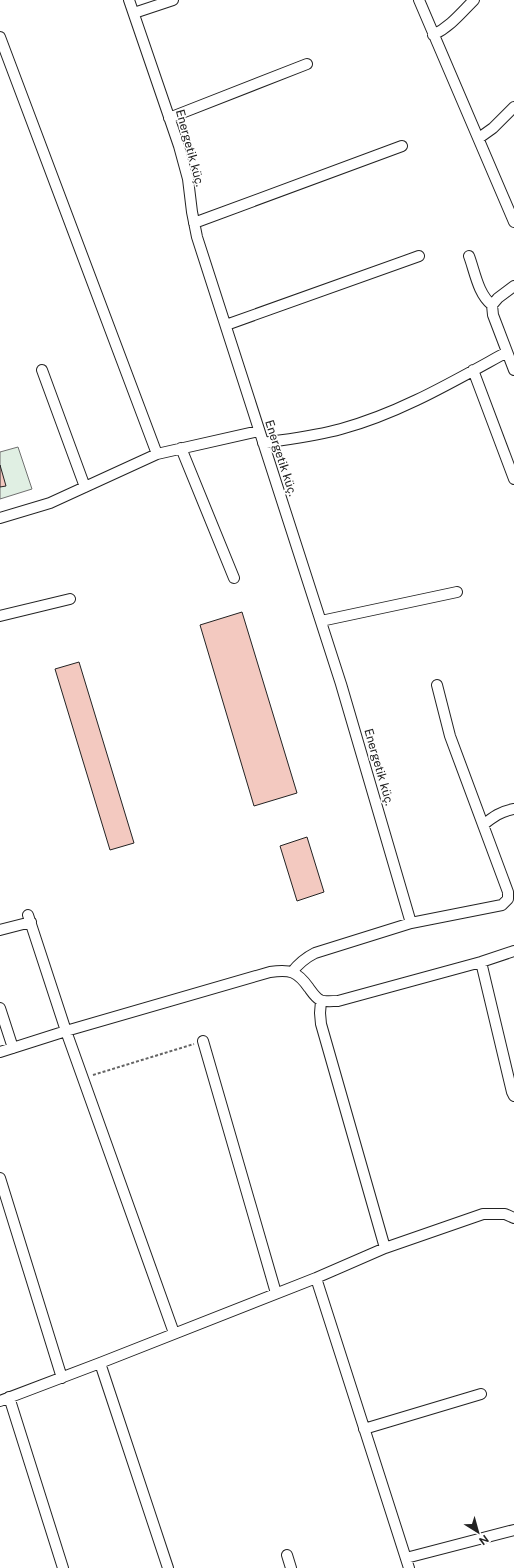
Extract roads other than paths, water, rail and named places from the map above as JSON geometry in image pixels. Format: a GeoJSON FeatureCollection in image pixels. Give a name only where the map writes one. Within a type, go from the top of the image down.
{"type":"FeatureCollection","features":[{"type":"Feature","properties":{"kind":"street","name":"Energetik küç."},"geometry":{"type":"LineString","coordinates":[[129,0],[188,179],[197,237],[341,684],[411,924]]}},
{"type":"Feature","properties":{"kind":"street"},"geometry":{"type":"LineString","coordinates":[[134,13],[173,0]]}},
{"type":"Feature","properties":{"kind":"street"},"geometry":{"type":"LineString","coordinates":[[419,0],[514,222]]}},
{"type":"Feature","properties":{"kind":"street"},"geometry":{"type":"LineString","coordinates":[[433,35],[451,24],[474,0]]}},
{"type":"Feature","properties":{"kind":"street"},"geometry":{"type":"LineString","coordinates":[[0,37],[158,454]]}},
{"type":"Feature","properties":{"kind":"street"},"geometry":{"type":"LineString","coordinates":[[169,118],[307,64]]}},
{"type":"Feature","properties":{"kind":"street"},"geometry":{"type":"LineString","coordinates":[[479,138],[493,128],[514,107]]}},
{"type":"Feature","properties":{"kind":"street"},"geometry":{"type":"LineString","coordinates":[[194,223],[402,146]]}},
{"type":"Feature","properties":{"kind":"street"},"geometry":{"type":"LineString","coordinates":[[226,326],[419,256]]}},
{"type":"Feature","properties":{"kind":"street"},"geometry":{"type":"LineString","coordinates":[[469,256],[483,294],[486,300],[492,305],[493,315],[514,370]]}},
{"type":"Feature","properties":{"kind":"street"},"geometry":{"type":"LineString","coordinates":[[492,305],[498,298],[514,286]]}},
{"type":"Feature","properties":{"kind":"street"},"geometry":{"type":"LineString","coordinates":[[263,443],[342,429],[375,418],[417,400],[507,352]]}},
{"type":"Feature","properties":{"kind":"street"},"geometry":{"type":"LineString","coordinates":[[42,370],[86,487]]}},
{"type":"Feature","properties":{"kind":"street"},"geometry":{"type":"LineString","coordinates":[[473,370],[514,479]]}},
{"type":"Feature","properties":{"kind":"street"},"geometry":{"type":"LineString","coordinates":[[0,518],[50,503],[158,454],[259,431]]}},
{"type":"Feature","properties":{"kind":"street"},"geometry":{"type":"LineString","coordinates":[[181,448],[234,578]]}},
{"type":"Feature","properties":{"kind":"street"},"geometry":{"type":"LineString","coordinates":[[321,621],[457,592]]}},
{"type":"Feature","properties":{"kind":"street"},"geometry":{"type":"LineString","coordinates":[[0,616],[70,599]]}},
{"type":"Feature","properties":{"kind":"street"},"geometry":{"type":"LineString","coordinates":[[292,972],[306,957],[315,953],[411,924],[502,905],[508,899],[508,892],[450,736],[437,686]]}},
{"type":"Feature","properties":{"kind":"street"},"geometry":{"type":"LineString","coordinates":[[483,825],[493,816],[505,810],[514,808]]}},
{"type":"Feature","properties":{"kind":"street"},"geometry":{"type":"LineString","coordinates":[[0,930],[29,918],[82,1078],[174,1333]]}},
{"type":"Feature","properties":{"kind":"street"},"geometry":{"type":"LineString","coordinates":[[0,1052],[66,1031],[270,972],[282,970],[292,972],[300,976],[314,995],[321,1001],[338,1001],[481,962],[514,951]]}},
{"type":"Feature","properties":{"kind":"street"},"geometry":{"type":"LineString","coordinates":[[481,962],[514,1096]]}},
{"type":"Feature","properties":{"kind":"street"},"geometry":{"type":"LineString","coordinates":[[321,1001],[320,1013],[322,1024],[385,1248]]}},
{"type":"Feature","properties":{"kind":"street"},"geometry":{"type":"LineString","coordinates":[[0,1008],[13,1048]]}},
{"type":"Feature","properties":{"kind":"street"},"geometry":{"type":"LineString","coordinates":[[203,1041],[276,1293]]}},
{"type":"Feature","properties":{"kind":"street"},"geometry":{"type":"LineString","coordinates":[[0,1178],[62,1378]]}},
{"type":"Feature","properties":{"kind":"street"},"geometry":{"type":"LineString","coordinates":[[63,1568],[4,1399],[62,1378],[316,1278],[385,1248],[483,1214],[505,1214],[514,1218]]}},
{"type":"Feature","properties":{"kind":"street"},"geometry":{"type":"LineString","coordinates":[[316,1278],[408,1563],[514,1530]]}},
{"type":"Feature","properties":{"kind":"street"},"geometry":{"type":"LineString","coordinates":[[100,1363],[168,1568]]}},
{"type":"Feature","properties":{"kind":"street"},"geometry":{"type":"LineString","coordinates":[[364,1429],[481,1394]]}},
{"type":"Feature","properties":{"kind":"street"},"geometry":{"type":"LineString","coordinates":[[287,1555],[291,1568]]}}]}
